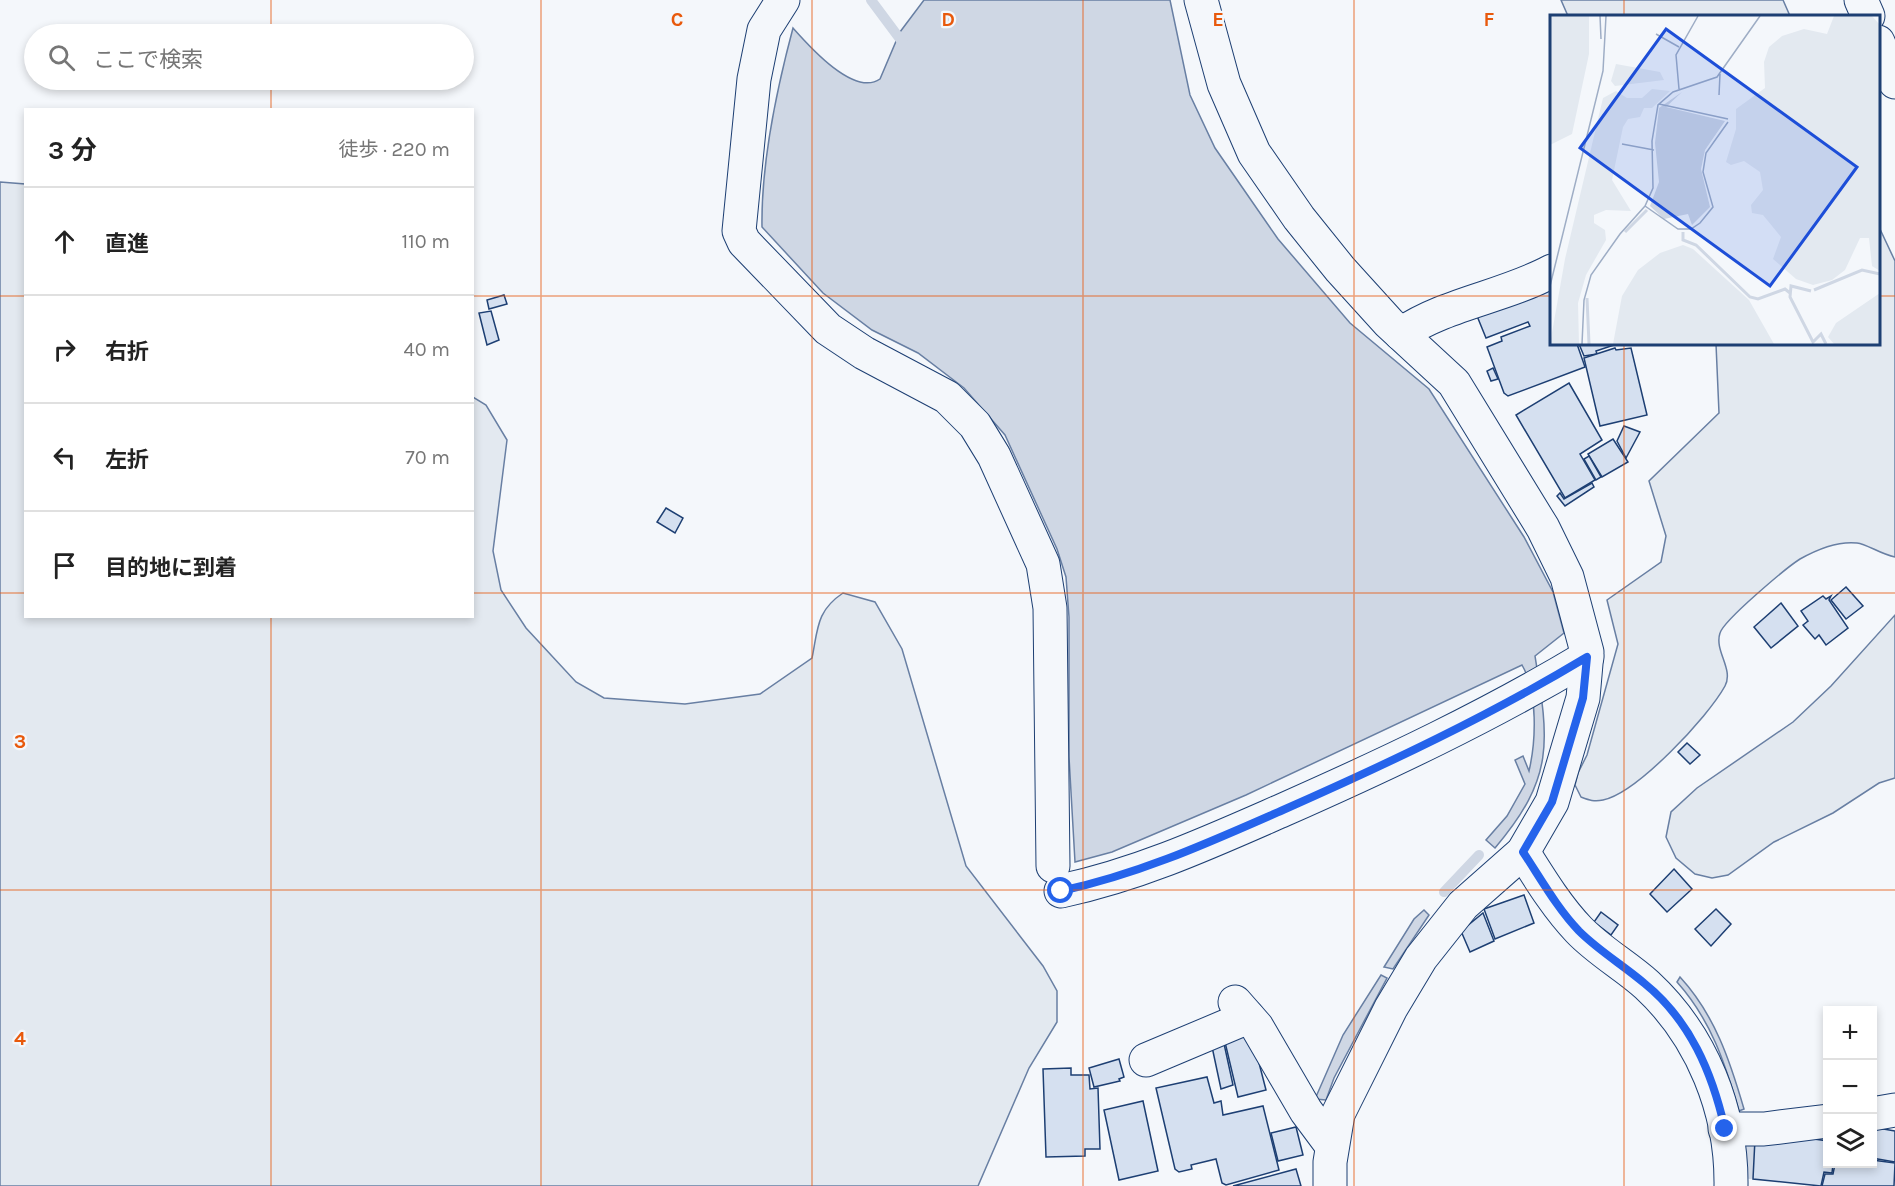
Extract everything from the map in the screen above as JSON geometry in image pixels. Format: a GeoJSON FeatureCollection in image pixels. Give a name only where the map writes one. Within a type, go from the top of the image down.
{"type":"FeatureCollection","features":[{"type":"Feature","properties":{"kind":"main road"},"geometry":{"type":"LineString","coordinates":[[783,0],[764,30],[754,79],[739,231],[744,242],[828,329],[864,353],[947,397],[975,425],[994,456],[1043,564],[1050,608],[1057,878],[1105,882],[1164,862],[1458,730],[1535,689],[1587,657]]}},
{"type":"Feature","properties":{"kind":"main road"},"geometry":{"type":"LineString","coordinates":[[1201,0],[1224,84],[1254,153],[1299,218],[1340,269],[1401,334],[1454,383],[1543,528],[1567,577],[1587,657],[1583,698],[1552,802],[1523,852],[1463,905],[1421,958],[1362,1061],[1338,1113],[1332,1146],[1330,1186]]}},
{"type":"Feature","properties":{"kind":"main road"},"geometry":{"type":"LineString","coordinates":[[1862,0],[1868,15]]}},
{"type":"Feature","properties":{"kind":"main road"},"geometry":{"type":"LineString","coordinates":[[1880,47],[1895,82]]}},
{"type":"Feature","properties":{"kind":"main road"},"geometry":{"type":"LineString","coordinates":[[1401,334],[1416,324],[1445,311],[1536,280],[1550,272]]}},
{"type":"Feature","properties":{"kind":"main road"},"geometry":{"type":"LineString","coordinates":[[1523,852],[1555,902],[1579,931],[1644,983],[1671,1008],[1687,1030],[1703,1058],[1725,1129],[1731,1157],[1731,1186]]}},
{"type":"Feature","properties":{"kind":"main road"},"geometry":{"type":"LineString","coordinates":[[1146,1060],[1242,1009],[1257,1027],[1306,1111],[1332,1146]]}},
{"type":"Feature","properties":{"kind":"main road"},"geometry":{"type":"LineString","coordinates":[[1877,1113],[1895,1110]]}},
{"type":"Feature","properties":{"kind":"main road"},"geometry":{"type":"LineString","coordinates":[[1725,1129],[1764,1129],[1823,1122]]}},
{"type":"Feature","properties":{"kind":"shaded area"},"geometry":{"type":"Polygon","coordinates":[[[924,0],[1170,0],[1190,95],[1215,148],[1278,239],[1350,323],[1429,389],[1524,537],[1553,592],[1564,633],[1535,656],[1543,712],[1543,758],[1538,779],[1529,800],[1515,823],[1495,848],[1486,840],[1507,816],[1525,784],[1515,760],[1523,756],[1529,771],[1531,759],[1534,732],[1533,703],[1531,689],[1522,665],[1246,795],[1112,852],[1075,862],[1069,757],[1069,617],[1066,577],[1057,549],[1005,435],[964,388],[918,353],[872,330],[823,293],[762,227],[764,179],[771,127],[793,28],[821,57],[845,76],[869,83],[880,79],[900,32],[924,0]]]}},
{"type":"Feature","properties":{"kind":"shaded area"},"geometry":{"type":"Polygon","coordinates":[[[1561,0],[1783,0],[1790,15],[1568,15],[1561,0]]]}},
{"type":"Feature","properties":{"kind":"shaded area"},"geometry":{"type":"Polygon","coordinates":[[[0,182],[24,184],[24,618],[474,618],[474,398],[486,405],[507,440],[493,551],[501,590],[526,628],[576,682],[604,698],[685,704],[760,694],[812,658],[820,621],[834,600],[843,593],[875,602],[902,649],[966,866],[1043,966],[1057,991],[1057,1022],[1029,1068],[978,1186],[0,1186],[0,182]]]}},
{"type":"Feature","properties":{"kind":"shaded area"},"geometry":{"type":"Polygon","coordinates":[[[1880,229],[1895,261],[1895,557],[1861,544],[1850,543],[1820,549],[1793,564],[1756,594],[1724,626],[1719,640],[1727,680],[1704,716],[1670,752],[1634,784],[1603,800],[1589,800],[1581,797],[1575,785],[1587,755],[1618,644],[1607,600],[1661,562],[1666,536],[1649,481],[1719,413],[1716,345],[1880,345],[1880,229]]]}},
{"type":"Feature","properties":{"kind":"shaded area"},"geometry":{"type":"Polygon","coordinates":[[[1895,615],[1895,778],[1879,783],[1833,813],[1774,842],[1728,875],[1712,878],[1695,874],[1676,858],[1666,837],[1671,812],[1697,788],[1793,722],[1831,686],[1895,615]]]}},
{"type":"Feature","properties":{"kind":"shaded area"},"geometry":{"type":"Polygon","coordinates":[[[1424,910],[1429,915],[1393,969],[1384,967],[1414,919],[1424,910]]]}},
{"type":"Feature","properties":{"kind":"shaded area"},"geometry":{"type":"Polygon","coordinates":[[[1381,975],[1387,978],[1334,1078],[1326,1100],[1315,1099],[1343,1035],[1381,975]]]}},
{"type":"Feature","properties":{"kind":"shaded area"},"geometry":{"type":"Polygon","coordinates":[[[1680,977],[1703,1007],[1720,1039],[1744,1109],[1739,1111],[1708,1027],[1689,996],[1677,982],[1680,977]]]}},
{"type":"Feature","properties":{"kind":"building"},"geometry":{"type":"Polygon","coordinates":[[[1547,286],[1550,293],[1550,345],[1577,345],[1585,367],[1508,396],[1504,393],[1487,347],[1502,341],[1501,337],[1530,326],[1528,322],[1486,338],[1475,311],[1547,286]]]}},
{"type":"Feature","properties":{"kind":"building"},"geometry":{"type":"Polygon","coordinates":[[[504,295],[507,304],[489,309],[487,300],[504,295]]]}},
{"type":"Feature","properties":{"kind":"building"},"geometry":{"type":"Polygon","coordinates":[[[491,311],[499,340],[487,345],[479,313],[491,311]]]}},
{"type":"Feature","properties":{"kind":"building"},"geometry":{"type":"Polygon","coordinates":[[[1579,345],[1614,345],[1596,351],[1597,354],[1584,356],[1579,345]]]}},
{"type":"Feature","properties":{"kind":"building"},"geometry":{"type":"Polygon","coordinates":[[[1615,348],[1616,350],[1631,348],[1647,415],[1600,426],[1584,358],[1615,348]]]}},
{"type":"Feature","properties":{"kind":"building"},"geometry":{"type":"Polygon","coordinates":[[[1493,368],[1498,379],[1491,381],[1487,371],[1493,368]]]}},
{"type":"Feature","properties":{"kind":"building"},"geometry":{"type":"Polygon","coordinates":[[[1569,383],[1602,440],[1580,454],[1595,480],[1565,498],[1516,415],[1569,383]]]}},
{"type":"Feature","properties":{"kind":"building"},"geometry":{"type":"Polygon","coordinates":[[[1624,426],[1640,432],[1626,458],[1617,441],[1624,426]]]}},
{"type":"Feature","properties":{"kind":"building"},"geometry":{"type":"Polygon","coordinates":[[[1613,439],[1628,462],[1602,477],[1588,454],[1613,439]]]}},
{"type":"Feature","properties":{"kind":"building"},"geometry":{"type":"Polygon","coordinates":[[[1589,456],[1601,477],[1596,480],[1584,459],[1589,456]]]}},
{"type":"Feature","properties":{"kind":"building"},"geometry":{"type":"Polygon","coordinates":[[[1592,483],[1594,487],[1565,506],[1557,496],[1560,493],[1564,499],[1592,483]]]}},
{"type":"Feature","properties":{"kind":"building"},"geometry":{"type":"Polygon","coordinates":[[[666,508],[683,518],[675,533],[657,522],[666,508]]]}},
{"type":"Feature","properties":{"kind":"building"},"geometry":{"type":"Polygon","coordinates":[[[1846,587],[1863,606],[1846,619],[1831,600],[1846,587]]]}},
{"type":"Feature","properties":{"kind":"building"},"geometry":{"type":"Polygon","coordinates":[[[1823,596],[1826,599],[1831,596],[1829,600],[1848,628],[1826,645],[1819,635],[1815,639],[1803,625],[1808,621],[1801,611],[1823,596]]]}},
{"type":"Feature","properties":{"kind":"building"},"geometry":{"type":"Polygon","coordinates":[[[1781,603],[1798,626],[1771,648],[1754,627],[1781,603]]]}},
{"type":"Feature","properties":{"kind":"building"},"geometry":{"type":"Polygon","coordinates":[[[1687,743],[1700,755],[1690,764],[1678,752],[1687,743]]]}},
{"type":"Feature","properties":{"kind":"building"},"geometry":{"type":"Polygon","coordinates":[[[1674,869],[1692,889],[1667,912],[1650,894],[1674,869]]]}},
{"type":"Feature","properties":{"kind":"building"},"geometry":{"type":"Polygon","coordinates":[[[1524,895],[1534,923],[1495,939],[1484,909],[1524,895]]]}},
{"type":"Feature","properties":{"kind":"building"},"geometry":{"type":"Polygon","coordinates":[[[1716,909],[1731,924],[1711,946],[1695,929],[1716,909]]]}},
{"type":"Feature","properties":{"kind":"building"},"geometry":{"type":"Polygon","coordinates":[[[1601,912],[1618,925],[1611,935],[1594,922],[1601,912]]]}},
{"type":"Feature","properties":{"kind":"building"},"geometry":{"type":"Polygon","coordinates":[[[1483,913],[1494,941],[1470,952],[1461,931],[1483,913]]]}},
{"type":"Feature","properties":{"kind":"building"},"geometry":{"type":"Polygon","coordinates":[[[1251,1032],[1266,1090],[1238,1097],[1224,1038],[1251,1032]]]}},
{"type":"Feature","properties":{"kind":"building"},"geometry":{"type":"Polygon","coordinates":[[[1223,1039],[1233,1085],[1221,1089],[1211,1042],[1223,1039]]]}},
{"type":"Feature","properties":{"kind":"building"},"geometry":{"type":"Polygon","coordinates":[[[1119,1059],[1124,1077],[1119,1079],[1120,1081],[1094,1087],[1089,1068],[1119,1059]]]}},
{"type":"Feature","properties":{"kind":"building"},"geometry":{"type":"Polygon","coordinates":[[[1071,1068],[1071,1075],[1089,1075],[1090,1089],[1098,1088],[1100,1149],[1085,1149],[1085,1156],[1046,1157],[1043,1069],[1071,1068]]]}},
{"type":"Feature","properties":{"kind":"building"},"geometry":{"type":"Polygon","coordinates":[[[1207,1077],[1214,1103],[1221,1101],[1223,1115],[1263,1106],[1279,1170],[1226,1185],[1222,1183],[1216,1159],[1191,1165],[1192,1169],[1179,1172],[1175,1169],[1156,1088],[1207,1077]]]}},
{"type":"Feature","properties":{"kind":"building"},"geometry":{"type":"Polygon","coordinates":[[[1143,1101],[1158,1171],[1119,1180],[1104,1110],[1143,1101]]]}},
{"type":"Feature","properties":{"kind":"building"},"geometry":{"type":"Polygon","coordinates":[[[1296,1127],[1303,1155],[1278,1161],[1271,1133],[1296,1127]]]}},
{"type":"Feature","properties":{"kind":"building"},"geometry":{"type":"Polygon","coordinates":[[[1877,1128],[1895,1131],[1895,1162],[1877,1159],[1877,1128]]]}},
{"type":"Feature","properties":{"kind":"building"},"geometry":{"type":"Polygon","coordinates":[[[1786,1135],[1823,1140],[1823,1168],[1833,1168],[1832,1173],[1824,1172],[1821,1186],[1753,1179],[1755,1139],[1786,1135]]]}},
{"type":"Feature","properties":{"kind":"building"},"geometry":{"type":"Polygon","coordinates":[[[1877,1161],[1895,1163],[1894,1186],[1822,1186],[1825,1174],[1833,1174],[1834,1168],[1877,1168],[1877,1161]]]}},
{"type":"Feature","properties":{"kind":"building"},"geometry":{"type":"Polygon","coordinates":[[[1296,1169],[1301,1186],[1233,1186],[1296,1169]]]}},
{"type":"Feature","properties":{"kind":"waterway"},"geometry":{"type":"LineString","coordinates":[[871,0],[906,47]]}},
{"type":"Feature","properties":{"kind":"waterway"},"geometry":{"type":"LineString","coordinates":[[1444,892],[1479,855]]}},
{"type":"Feature","properties":{"kind":"waterway"},"geometry":{"type":"LineString","coordinates":[[1749,1142],[1750,1174]]}},
{"type":"Feature","properties":{"kind":"route"},"geometry":{"type":"LineString","coordinates":[[1061,891],[1105,882],[1164,862],[1355,778],[1458,730],[1524,695],[1587,657],[1583,698],[1552,802],[1523,852],[1555,902],[1579,931],[1644,983],[1671,1008],[1703,1058],[1725,1129]]}}]}
